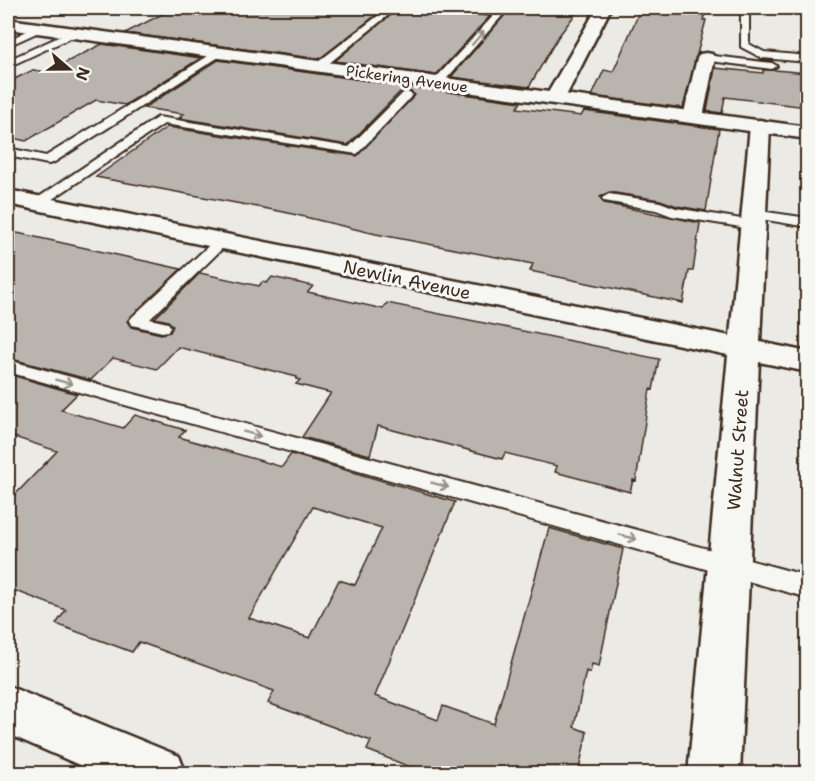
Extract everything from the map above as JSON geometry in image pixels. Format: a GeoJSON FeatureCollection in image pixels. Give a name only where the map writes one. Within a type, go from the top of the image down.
{"type":"FeatureCollection","features":[{"type":"Feature","properties":{"kind":"street"},"geometry":{"type":"LineString","coordinates":[[555,98],[604,8]]}},
{"type":"Feature","properties":{"kind":"street","name":"Pickering Avenue"},"geometry":{"type":"LineString","coordinates":[[8,24],[807,133]]}},
{"type":"Feature","properties":{"kind":"street"},"geometry":{"type":"LineString","coordinates":[[693,117],[706,58]]}},
{"type":"Feature","properties":{"kind":"street","name":"Walnut Street"},"geometry":{"type":"LineString","coordinates":[[714,774],[760,126]]}},
{"type":"Feature","properties":{"kind":"street","name":"Newlin Avenue"},"geometry":{"type":"LineString","coordinates":[[8,197],[807,362]]}},
{"type":"Feature","properties":{"kind":"street"},"geometry":{"type":"LineString","coordinates":[[8,710],[161,774]]}},
{"type":"Feature","properties":{"kind":"lane"},"geometry":{"type":"LineString","coordinates":[[318,67],[393,8]]}},
{"type":"Feature","properties":{"kind":"lane"},"geometry":{"type":"LineString","coordinates":[[461,8],[503,10]]}},
{"type":"Feature","properties":{"kind":"lane"},"geometry":{"type":"LineString","coordinates":[[752,8],[745,11],[744,45],[762,55],[807,59]]}},
{"type":"Feature","properties":{"kind":"lane"},"geometry":{"type":"LineString","coordinates":[[790,8],[807,9]]}},
{"type":"Feature","properties":{"kind":"lane"},"geometry":{"type":"LineString","coordinates":[[437,82],[503,10]]}},
{"type":"Feature","properties":{"kind":"lane"},"geometry":{"type":"LineString","coordinates":[[8,43],[40,28]]}},
{"type":"Feature","properties":{"kind":"lane"},"geometry":{"type":"LineString","coordinates":[[8,64],[74,33]]}},
{"type":"Feature","properties":{"kind":"lane"},"geometry":{"type":"LineString","coordinates":[[8,152],[48,160],[218,53]]}},
{"type":"Feature","properties":{"kind":"lane"},"geometry":{"type":"LineString","coordinates":[[706,58],[807,70]]}},
{"type":"Feature","properties":{"kind":"lane"},"geometry":{"type":"LineString","coordinates":[[37,203],[162,120],[352,151],[407,95]]}},
{"type":"Feature","properties":{"kind":"lane"},"geometry":{"type":"LineString","coordinates":[[609,198],[660,206],[672,212],[807,223]]}},
{"type":"Feature","properties":{"kind":"lane"},"geometry":{"type":"LineString","coordinates":[[162,327],[138,321],[222,241]]}},
{"type":"Feature","properties":{"kind":"lane"},"geometry":{"type":"LineString","coordinates":[[8,366],[807,586]]}},
{"type":"Feature","properties":{"kind":"building"},"geometry":{"type":"Polygon","coordinates":[[[174,8],[385,8],[319,59],[125,33],[174,8]]]}},
{"type":"Feature","properties":{"kind":"building"},"geometry":{"type":"Polygon","coordinates":[[[399,8],[455,8],[461,13],[490,16],[436,75],[335,61],[399,8]]]}},
{"type":"Feature","properties":{"kind":"building"},"geometry":{"type":"Polygon","coordinates":[[[511,8],[580,8],[558,37],[529,87],[451,77],[511,8]]]}},
{"type":"Feature","properties":{"kind":"building"},"geometry":{"type":"Polygon","coordinates":[[[641,8],[707,8],[703,20],[706,20],[683,108],[592,96],[604,70],[613,72],[641,8]]]}},
{"type":"Feature","properties":{"kind":"building"},"geometry":{"type":"Polygon","coordinates":[[[102,44],[201,58],[125,105],[96,100],[26,141],[8,137],[8,82],[33,70],[47,72],[102,44]]]}},
{"type":"Feature","properties":{"kind":"building"},"geometry":{"type":"Polygon","coordinates":[[[218,60],[521,102],[517,108],[581,116],[584,111],[719,129],[706,211],[677,206],[660,200],[609,192],[600,197],[604,203],[700,223],[693,271],[689,271],[683,303],[530,271],[533,264],[376,234],[284,212],[96,177],[167,127],[357,156],[415,95],[408,90],[401,91],[348,145],[179,118],[184,114],[144,108],[218,60]]]}},
{"type":"Feature","properties":{"kind":"building"},"geometry":{"type":"Polygon","coordinates":[[[715,68],[763,73],[763,70],[775,70],[807,73],[807,107],[725,97],[722,113],[707,111],[715,68]]]}},
{"type":"Feature","properties":{"kind":"building"},"geometry":{"type":"Polygon","coordinates":[[[8,231],[181,269],[127,321],[131,327],[161,334],[170,332],[173,326],[168,321],[155,318],[200,273],[259,286],[262,282],[267,283],[272,277],[313,286],[308,292],[383,309],[387,303],[659,359],[653,390],[650,389],[636,481],[633,480],[630,492],[555,472],[557,466],[505,453],[502,459],[378,426],[370,455],[302,437],[331,393],[296,384],[300,380],[296,379],[297,377],[178,347],[157,369],[113,358],[91,380],[8,358],[8,231]]]}},
{"type":"Feature","properties":{"kind":"building"},"geometry":{"type":"Polygon","coordinates":[[[8,374],[77,394],[61,410],[123,428],[135,415],[185,430],[179,437],[282,467],[291,454],[455,502],[375,696],[438,720],[443,706],[494,724],[549,528],[623,549],[599,666],[592,664],[590,673],[586,671],[574,727],[587,732],[578,774],[428,774],[367,750],[371,741],[268,703],[274,691],[139,642],[132,652],[56,624],[66,610],[8,588],[8,502],[57,451],[8,435],[8,374]],[[313,507],[249,618],[310,638],[339,580],[355,585],[382,528],[313,507]]]}}]}
